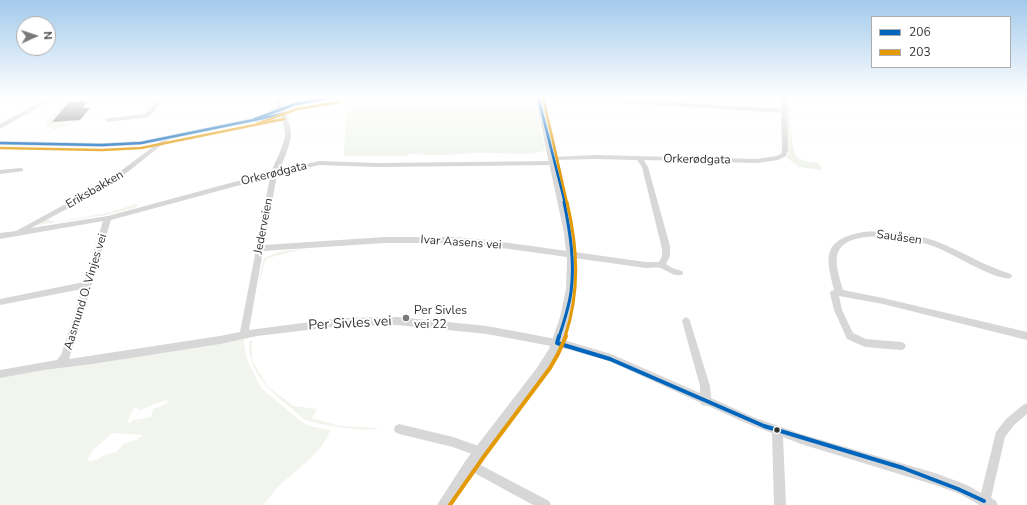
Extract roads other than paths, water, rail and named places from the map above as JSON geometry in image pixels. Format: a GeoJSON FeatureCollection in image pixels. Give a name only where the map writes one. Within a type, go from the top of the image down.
{"type":"FeatureCollection","features":[{"type":"Feature","properties":{"kind":"street"},"geometry":{"type":"LineString","coordinates":[[0,127],[10,121]]}},
{"type":"Feature","properties":{"kind":"street"},"geometry":{"type":"LineString","coordinates":[[0,143],[102,145],[141,142],[166,139],[254,121]]}},
{"type":"Feature","properties":{"kind":"street","name":"Jederveien"},"geometry":{"type":"LineString","coordinates":[[244,335],[273,177],[288,134],[284,121]]}},
{"type":"Feature","properties":{"kind":"street"},"geometry":{"type":"LineString","coordinates":[[444,505],[480,452],[540,372],[557,344],[571,294],[572,254],[564,206],[543,121]]}},
{"type":"Feature","properties":{"kind":"street","name":"Orkerødgata"},"geometry":{"type":"LineString","coordinates":[[0,236],[108,218],[275,173],[327,162],[367,165],[553,160],[596,157],[757,161],[778,158],[784,155],[785,150],[784,121]]}},
{"type":"Feature","properties":{"kind":"street","name":"Eriksbakken"},"geometry":{"type":"LineString","coordinates":[[19,232],[21,229],[108,184],[166,139]]}},
{"type":"Feature","properties":{"kind":"street"},"geometry":{"type":"LineString","coordinates":[[640,159],[644,167],[666,246],[666,259],[661,265]]}},
{"type":"Feature","properties":{"kind":"street"},"geometry":{"type":"LineString","coordinates":[[0,172],[21,170]]}},
{"type":"Feature","properties":{"kind":"street","name":"Aasmund O. Vinjes vei"},"geometry":{"type":"LineString","coordinates":[[60,364],[69,346],[108,218]]}},
{"type":"Feature","properties":{"kind":"street","name":"Sauåsen"},"geometry":{"type":"LineString","coordinates":[[901,346],[865,343],[850,336],[838,310],[834,293],[839,293],[834,275],[833,254],[834,248],[838,242],[844,239],[863,235],[888,235],[931,243],[950,250],[990,270],[1008,276]]}},
{"type":"Feature","properties":{"kind":"street","name":"Ivar Aasens vei"},"geometry":{"type":"LineString","coordinates":[[261,248],[385,240],[436,240],[488,243],[646,265],[661,265],[669,270],[679,273]]}},
{"type":"Feature","properties":{"kind":"street"},"geometry":{"type":"LineString","coordinates":[[0,302],[87,284]]}},
{"type":"Feature","properties":{"kind":"street"},"geometry":{"type":"LineString","coordinates":[[839,293],[883,301],[1027,336]]}},
{"type":"Feature","properties":{"kind":"street","name":"Per Sivles vei"},"geometry":{"type":"LineString","coordinates":[[0,374],[244,335],[341,322],[397,321],[481,329],[557,344],[611,358],[706,402],[777,431],[929,477],[963,489],[987,504]]}},
{"type":"Feature","properties":{"kind":"street"},"geometry":{"type":"LineString","coordinates":[[686,321],[705,386],[706,402]]}},
{"type":"Feature","properties":{"kind":"street"},"geometry":{"type":"LineString","coordinates":[[987,504],[1000,435],[1010,422],[1027,408]]}},
{"type":"Feature","properties":{"kind":"street"},"geometry":{"type":"LineString","coordinates":[[399,429],[453,442],[480,452]]}},
{"type":"Feature","properties":{"kind":"street"},"geometry":{"type":"LineString","coordinates":[[777,431],[780,505]]}},
{"type":"Feature","properties":{"kind":"street"},"geometry":{"type":"LineString","coordinates":[[471,465],[545,505]]}},
{"type":"Feature","properties":{"kind":"place","name":"Per Sivles vei 22"},"geometry":{"type":"Point","coordinates":[406,318]}}]}
